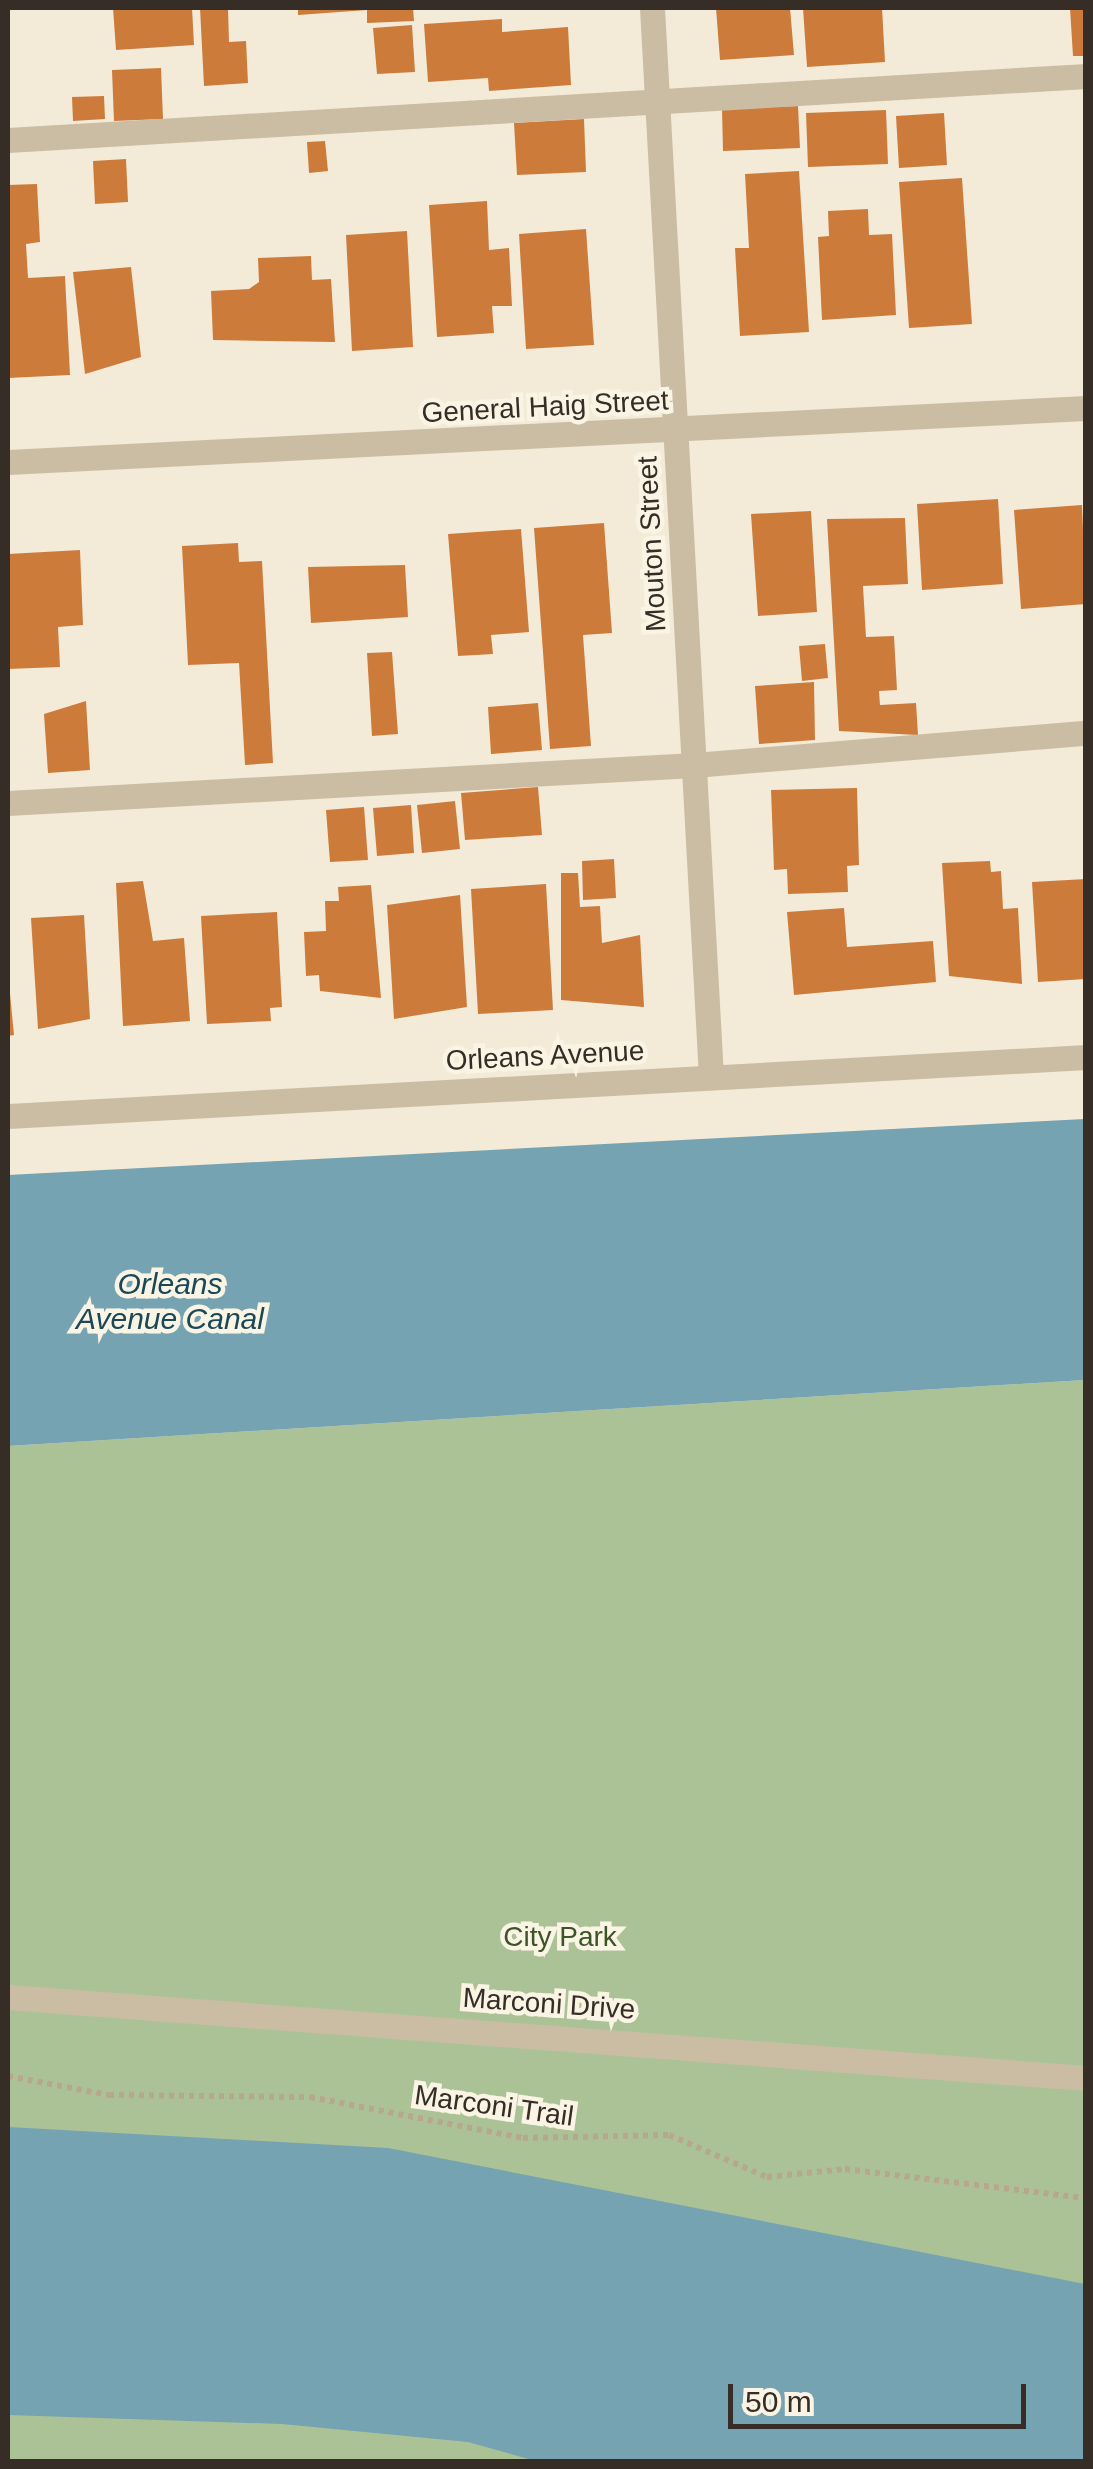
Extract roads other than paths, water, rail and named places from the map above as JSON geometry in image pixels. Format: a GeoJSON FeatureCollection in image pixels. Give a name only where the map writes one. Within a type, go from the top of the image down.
{"type":"FeatureCollection","features":[{"type":"Feature","properties":{"kind":"street","name":"Mouton Street"},"geometry":{"type":"LineString","coordinates":[[652,8],[711,1077]]}},
{"type":"Feature","properties":{"kind":"street"},"geometry":{"type":"LineString","coordinates":[[8,140],[1086,76]]}},
{"type":"Feature","properties":{"kind":"street","name":"General Haig Street"},"geometry":{"type":"LineString","coordinates":[[8,462],[1086,408]]}},
{"type":"Feature","properties":{"kind":"street"},"geometry":{"type":"LineString","coordinates":[[8,802],[694,766],[1086,733]]}},
{"type":"Feature","properties":{"kind":"street","name":"Orleans Avenue"},"geometry":{"type":"LineString","coordinates":[[8,1116],[1086,1056]]}},
{"type":"Feature","properties":{"kind":"street","name":"Marconi Drive"},"geometry":{"type":"LineString","coordinates":[[8,1997],[1086,2078]]}},
{"type":"Feature","properties":{"kind":"water","name":"Orleans Avenue Canal"},"geometry":{"type":"Polygon","coordinates":[[[1085,1119],[1085,1380],[8,1446],[8,1175],[1085,1119]]]}},
{"type":"Feature","properties":{"kind":"water"},"geometry":{"type":"Polygon","coordinates":[[[8,2127],[388,2148],[1085,2284],[1085,2461],[539,2462],[468,2442],[282,2424],[8,2415],[8,2127]]]}},
{"type":"Feature","properties":{"kind":"park label","name":"City Park"},"geometry":{"type":"Point","coordinates":[560,1937]}}]}
